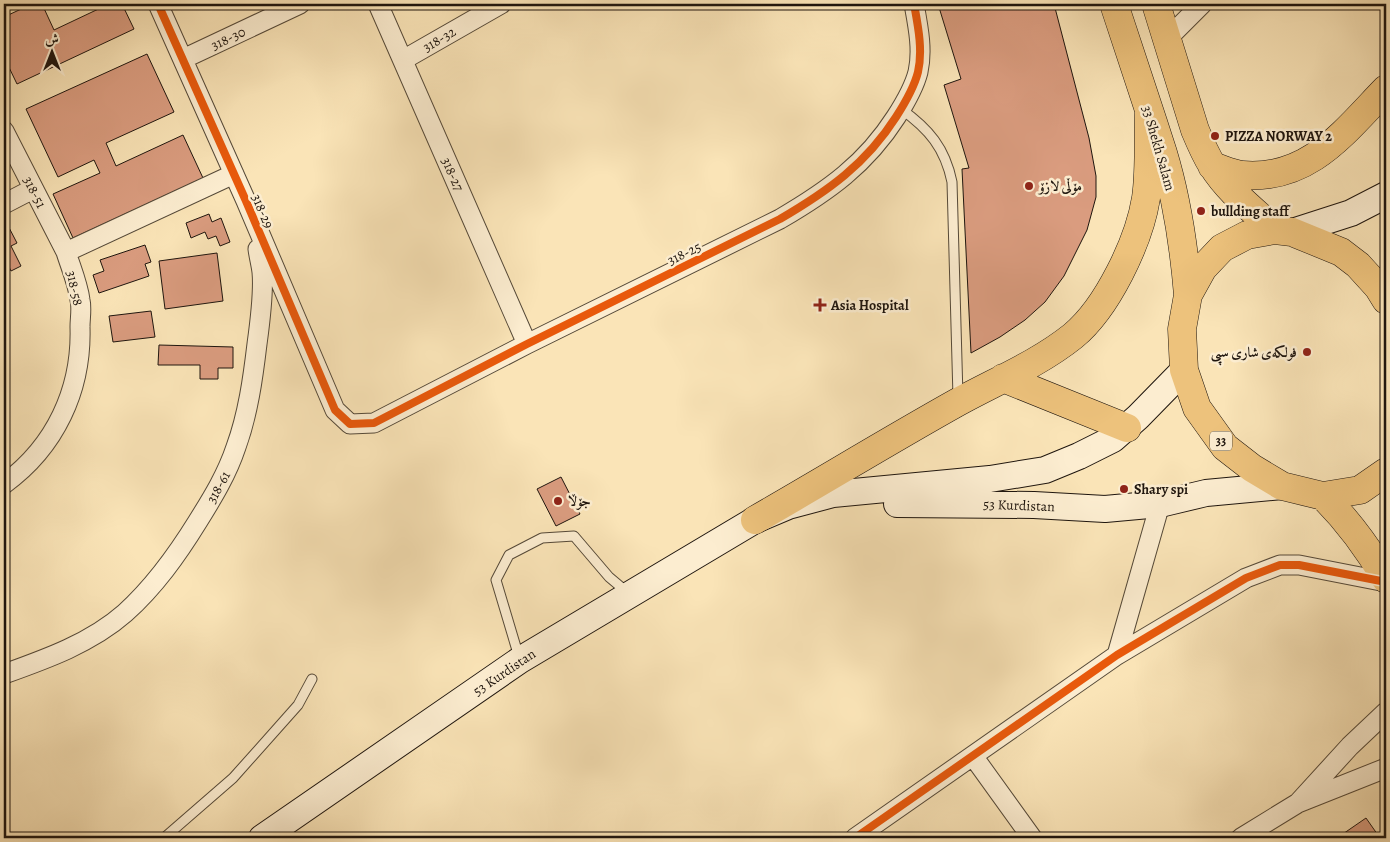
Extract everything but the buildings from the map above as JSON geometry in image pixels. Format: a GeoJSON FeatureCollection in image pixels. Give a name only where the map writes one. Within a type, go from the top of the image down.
{"type":"FeatureCollection","features":[{"type":"Feature","properties":{"kind":"main road","name":"33 Shekh Salam"},"geometry":{"type":"LineString","coordinates":[[1114,4],[1163,154],[1179,221],[1188,295],[1182,329],[1184,370],[1197,408],[1225,447],[1252,468],[1282,486],[1323,496],[1360,490],[1386,472]]}},
{"type":"Feature","properties":{"kind":"main road","name":"33 Shekh Salam"},"geometry":{"type":"LineString","coordinates":[[1156,4],[1195,130],[1212,166],[1232,191],[1283,231]]}},
{"type":"Feature","properties":{"kind":"main road"},"geometry":{"type":"LineString","coordinates":[[1212,166],[1240,175],[1268,176],[1296,168],[1320,153],[1345,131],[1386,88]]}},
{"type":"Feature","properties":{"kind":"main road"},"geometry":{"type":"LineString","coordinates":[[755,520],[958,402],[1049,353],[1087,323],[1108,296],[1134,243],[1146,200],[1149,111]]}},
{"type":"Feature","properties":{"kind":"main road"},"geometry":{"type":"LineString","coordinates":[[1283,231],[1351,212],[1386,195]]}},
{"type":"Feature","properties":{"kind":"main road","name":"33 Shekh Salam"},"geometry":{"type":"LineString","coordinates":[[1188,295],[1203,268],[1222,248],[1247,234],[1283,231],[1312,239],[1358,264],[1378,287],[1386,300]]}},
{"type":"Feature","properties":{"kind":"main road","name":"53 Kurdistan"},"geometry":{"type":"LineString","coordinates":[[262,838],[520,660],[755,520],[788,506],[834,494],[990,480],[1045,470],[1113,439],[1127,428],[1184,370]]}},
{"type":"Feature","properties":{"kind":"main road"},"geometry":{"type":"LineString","coordinates":[[1003,378],[1127,428]]}},
{"type":"Feature","properties":{"kind":"main road","name":"53 Kurdistan"},"geometry":{"type":"LineString","coordinates":[[755,520],[825,510],[912,503],[1034,505],[1105,509],[1160,504],[1206,493],[1282,486]]}},
{"type":"Feature","properties":{"kind":"main road"},"geometry":{"type":"LineString","coordinates":[[1323,496],[1361,539],[1386,581]]}},
{"type":"Feature","properties":{"kind":"street","name":"318-29"},"geometry":{"type":"LineString","coordinates":[[158,4],[246,201],[335,410],[350,424]]}},
{"type":"Feature","properties":{"kind":"street","name":"318-30"},"geometry":{"type":"LineString","coordinates":[[183,59],[300,4]]}},
{"type":"Feature","properties":{"kind":"street","name":"318-27"},"geometry":{"type":"LineString","coordinates":[[378,4],[527,344]]}},
{"type":"Feature","properties":{"kind":"street","name":"318-32"},"geometry":{"type":"LineString","coordinates":[[403,60],[501,4]]}},
{"type":"Feature","properties":{"kind":"street","name":"318-25"},"geometry":{"type":"LineString","coordinates":[[350,424],[374,423],[527,344],[780,220],[814,200],[846,176],[872,149],[888,130],[912,89],[918,71],[920,50],[914,4]]}},
{"type":"Feature","properties":{"kind":"street"},"geometry":{"type":"LineString","coordinates":[[1167,39],[1202,4]]}},
{"type":"Feature","properties":{"kind":"street","name":"318-51"},"geometry":{"type":"LineString","coordinates":[[4,132],[66,252]]}},
{"type":"Feature","properties":{"kind":"street","name":"318-58"},"geometry":{"type":"LineString","coordinates":[[4,484],[39,452],[62,418],[74,384],[81,347],[80,300],[66,252],[234,174]]}},
{"type":"Feature","properties":{"kind":"street"},"geometry":{"type":"LineString","coordinates":[[4,204],[33,189]]}},
{"type":"Feature","properties":{"kind":"street","name":"318-61"},"geometry":{"type":"LineString","coordinates":[[4,674],[78,645],[103,630],[124,614],[161,575],[182,548],[228,470],[245,419],[255,362],[261,299],[262,273],[255,234],[246,201]]}},
{"type":"Feature","properties":{"kind":"street"},"geometry":{"type":"LineString","coordinates":[[1117,655],[1160,504]]}},
{"type":"Feature","properties":{"kind":"street"},"geometry":{"type":"LineString","coordinates":[[855,838],[1117,655],[1246,578],[1280,565],[1299,565],[1386,581]]}},
{"type":"Feature","properties":{"kind":"street"},"geometry":{"type":"LineString","coordinates":[[1298,803],[1350,746],[1386,712]]}},
{"type":"Feature","properties":{"kind":"street"},"geometry":{"type":"LineString","coordinates":[[973,756],[1032,838]]}},
{"type":"Feature","properties":{"kind":"street"},"geometry":{"type":"LineString","coordinates":[[1241,838],[1298,803],[1386,768]]}},
{"type":"Feature","properties":{"kind":"lane"},"geometry":{"type":"LineString","coordinates":[[901,109],[919,122],[936,140],[948,165],[952,182],[958,402]]}},
{"type":"Feature","properties":{"kind":"lane"},"geometry":{"type":"LineString","coordinates":[[520,660],[496,580],[509,554],[542,538],[574,536],[609,576],[630,595]]}},
{"type":"Feature","properties":{"kind":"lane"},"geometry":{"type":"LineString","coordinates":[[164,838],[233,778],[298,705],[312,679]]}},
{"type":"Feature","properties":{"kind":"cycle path"},"geometry":{"type":"LineString","coordinates":[[158,4],[246,201],[335,410],[350,424],[374,423],[527,344],[780,219],[830,187],[859,163],[872,149],[896,117],[912,90],[918,72],[920,55],[914,4]]}},
{"type":"Feature","properties":{"kind":"cycle path"},"geometry":{"type":"LineString","coordinates":[[855,838],[1117,655],[1246,578],[1280,565],[1299,565],[1386,582]]}},
{"type":"Feature","properties":{"kind":"place","name":"PIZZA NORWAY 2"},"geometry":{"type":"Point","coordinates":[1215,136]}},
{"type":"Feature","properties":{"kind":"place","name":"مۆڵی لازۆ"},"geometry":{"type":"Point","coordinates":[1029,186]}},
{"type":"Feature","properties":{"kind":"place","name":"bullding staff"},"geometry":{"type":"Point","coordinates":[1201,211]}},
{"type":"Feature","properties":{"kind":"place","name":"Asia Hospital"},"geometry":{"type":"Point","coordinates":[820,305]}},
{"type":"Feature","properties":{"kind":"place","name":"فولکەی شاری سپی"},"geometry":{"type":"Point","coordinates":[1307,352]}},
{"type":"Feature","properties":{"kind":"place","name":"Shary spi"},"geometry":{"type":"Point","coordinates":[1124,489]}},
{"type":"Feature","properties":{"kind":"place","name":"جۆڵا"},"geometry":{"type":"Point","coordinates":[558,501]}}]}
